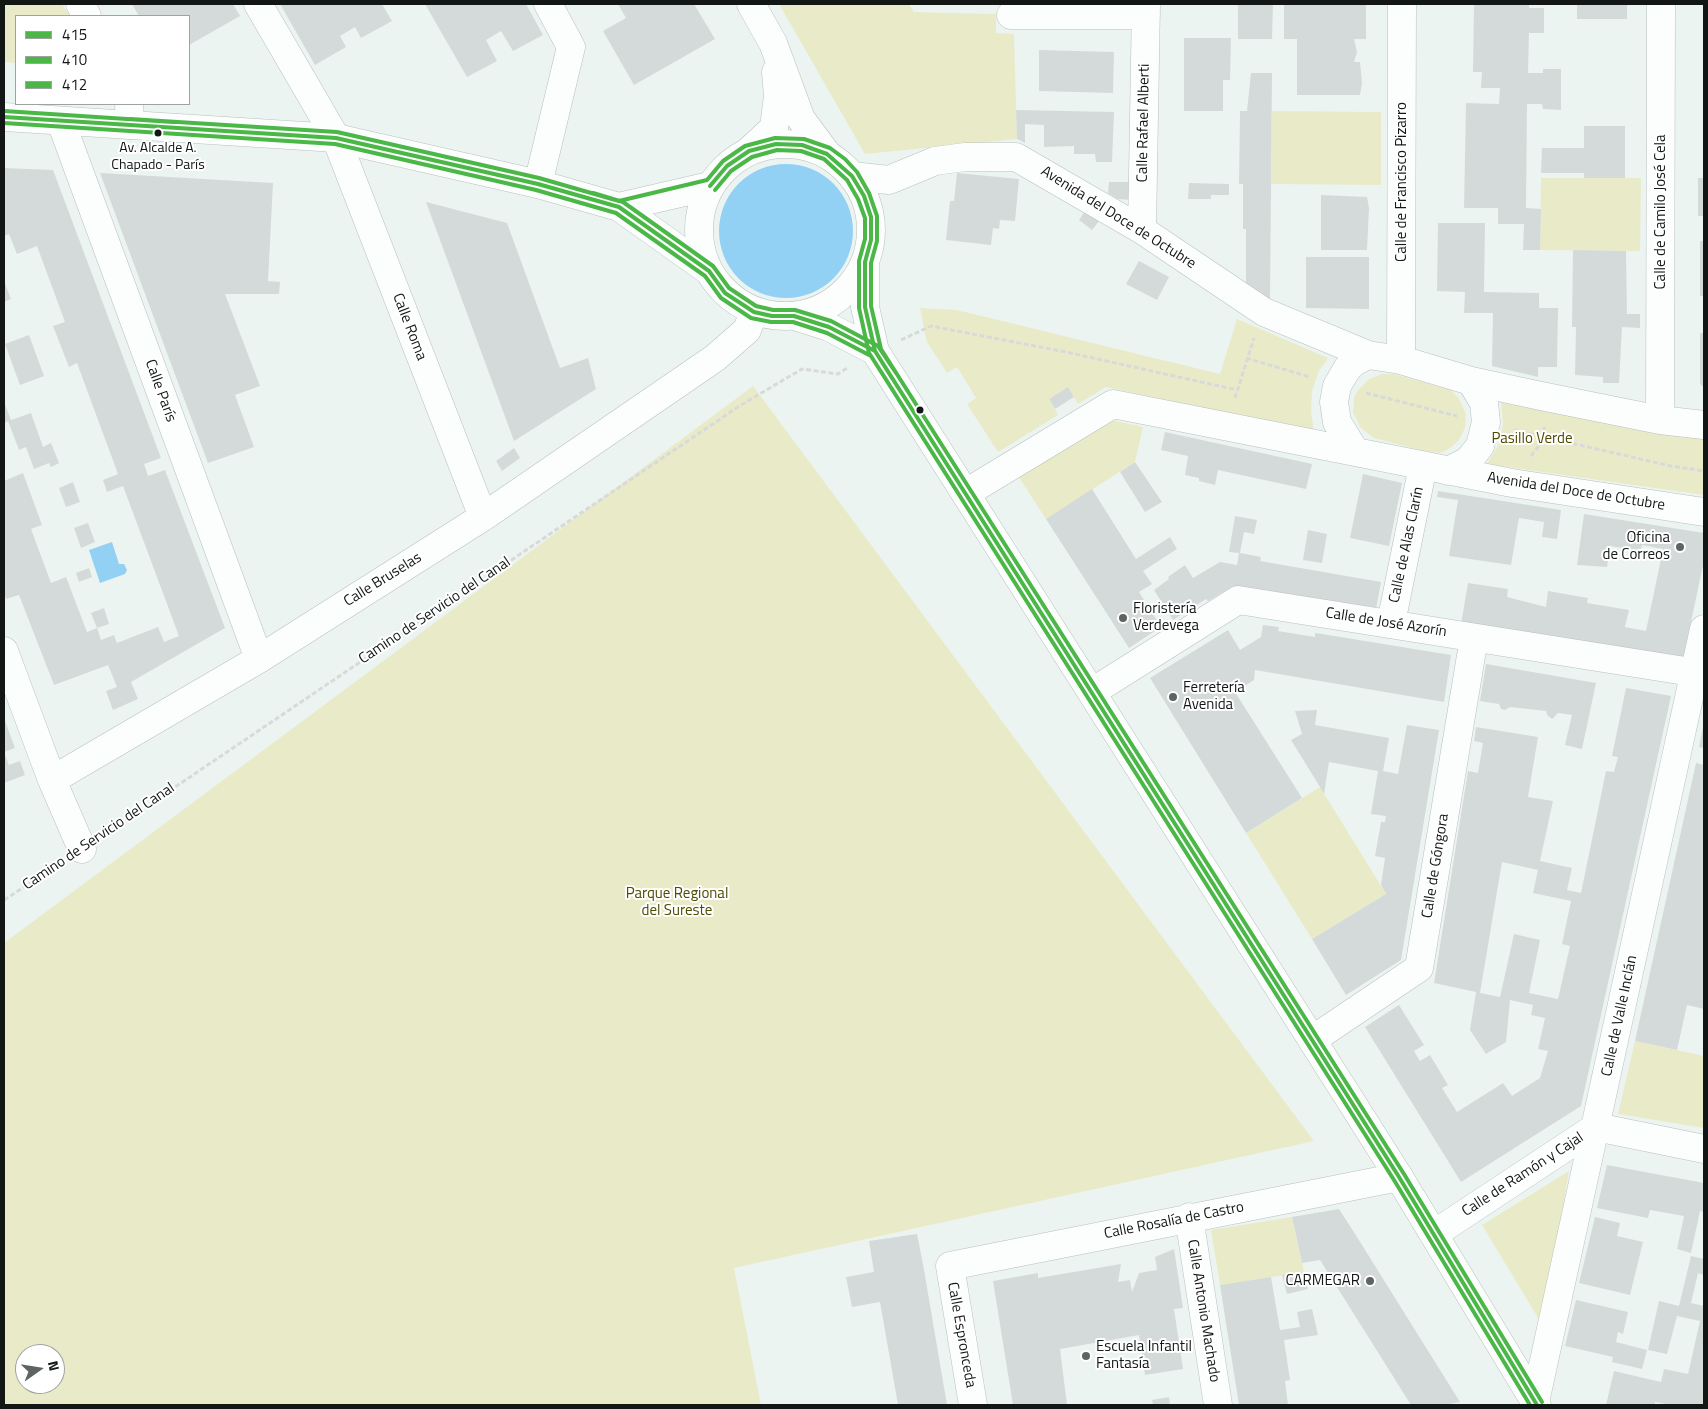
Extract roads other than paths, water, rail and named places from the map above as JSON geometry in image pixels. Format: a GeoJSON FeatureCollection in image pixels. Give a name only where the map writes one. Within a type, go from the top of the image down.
{"type":"FeatureCollection","features":[{"type":"Feature","properties":{"kind":"street"},"geometry":{"type":"LineString","coordinates":[[80,4],[86,15]]}},
{"type":"Feature","properties":{"kind":"street","name":"Calle Roma"},"geometry":{"type":"LineString","coordinates":[[258,4],[336,138],[483,517]]}},
{"type":"Feature","properties":{"kind":"street"},"geometry":{"type":"LineString","coordinates":[[538,184],[571,48],[548,4]]}},
{"type":"Feature","properties":{"kind":"street"},"geometry":{"type":"LineString","coordinates":[[751,4],[773,43],[801,119],[827,154],[852,176],[864,196],[870,217],[871,240],[865,262],[854,282],[837,299],[817,311],[794,316],[772,316],[754,312],[725,293],[709,271],[699,244],[700,214],[710,186],[727,166],[749,151],[774,128],[778,96],[773,43]]}},
{"type":"Feature","properties":{"kind":"street","name":"Calle de Francisco Pizarro"},"geometry":{"type":"LineString","coordinates":[[1402,4],[1402,360]]}},
{"type":"Feature","properties":{"kind":"street","name":"Calle de Camilo José Cela"},"geometry":{"type":"LineString","coordinates":[[1660,420],[1661,4]]}},
{"type":"Feature","properties":{"kind":"street","name":"Calle Rafael Alberti"},"geometry":{"type":"LineString","coordinates":[[1011,15],[1146,10],[1142,230]]}},
{"type":"Feature","properties":{"kind":"street"},"geometry":{"type":"LineString","coordinates":[[4,117],[61,122],[130,114],[336,138],[538,184],[619,207],[709,271]]}},
{"type":"Feature","properties":{"kind":"street","name":"Calle París"},"geometry":{"type":"LineString","coordinates":[[61,122],[259,659]]}},
{"type":"Feature","properties":{"kind":"street"},"geometry":{"type":"LineString","coordinates":[[749,151],[776,144],[802,145],[827,154]]}},
{"type":"Feature","properties":{"kind":"street","name":"Avenida del Doce de Octubre"},"geometry":{"type":"LineString","coordinates":[[852,176],[890,180],[935,161],[965,157],[1016,157],[1142,230],[1264,312],[1368,355],[1402,360],[1471,380],[1541,396],[1660,420],[1704,425]]}},
{"type":"Feature","properties":{"kind":"street"},"geometry":{"type":"LineString","coordinates":[[619,207],[710,186]]}},
{"type":"Feature","properties":{"kind":"street"},"geometry":{"type":"LineString","coordinates":[[865,262],[865,307],[875,351],[1399,1176],[1536,1403]]}},
{"type":"Feature","properties":{"kind":"street","name":"Calle Bruselas"},"geometry":{"type":"LineString","coordinates":[[52,780],[259,659],[483,517],[715,358],[747,330],[754,312]]}},
{"type":"Feature","properties":{"kind":"street"},"geometry":{"type":"LineString","coordinates":[[794,316],[829,327],[875,351]]}},
{"type":"Feature","properties":{"kind":"street"},"geometry":{"type":"LineString","coordinates":[[1354,450],[1337,422],[1334,402],[1337,386],[1347,369],[1354,362],[1368,355]]}},
{"type":"Feature","properties":{"kind":"street","name":"Avenida del Doce de Octubre"},"geometry":{"type":"LineString","coordinates":[[1436,469],[1468,461],[1480,446],[1486,422],[1484,403],[1471,380]]}},
{"type":"Feature","properties":{"kind":"street","name":"Avenida del Doce de Octubre"},"geometry":{"type":"LineString","coordinates":[[966,493],[1113,404],[1354,450],[1436,469],[1512,483],[1704,512]]}},
{"type":"Feature","properties":{"kind":"street","name":"Calle de Alas Clarín"},"geometry":{"type":"LineString","coordinates":[[1391,623],[1436,469]]}},
{"type":"Feature","properties":{"kind":"street","name":"Calle de José Azorín"},"geometry":{"type":"LineString","coordinates":[[1092,692],[1238,600],[1699,673]]}},
{"type":"Feature","properties":{"kind":"street","name":"Calle de Valle Inclán"},"geometry":{"type":"LineString","coordinates":[[1536,1403],[1596,1127],[1699,673],[1704,629]]}},
{"type":"Feature","properties":{"kind":"street","name":"Calle de Góngora"},"geometry":{"type":"LineString","coordinates":[[1312,1040],[1419,968],[1474,638]]}},
{"type":"Feature","properties":{"kind":"street"},"geometry":{"type":"LineString","coordinates":[[4,650],[52,780],[82,850]]}},
{"type":"Feature","properties":{"kind":"street","name":"Calle de Ramón y Cajal"},"geometry":{"type":"LineString","coordinates":[[1434,1234],[1596,1127],[1704,1149]]}},
{"type":"Feature","properties":{"kind":"street","name":"Calle Rosalía de Castro"},"geometry":{"type":"LineString","coordinates":[[950,1266],[1399,1176]]}},
{"type":"Feature","properties":{"kind":"street","name":"Calle Antonio Machado"},"geometry":{"type":"LineString","coordinates":[[1189,1218],[1218,1405]]}},
{"type":"Feature","properties":{"kind":"street","name":"Calle Espronceda"},"geometry":{"type":"LineString","coordinates":[[950,1266],[973,1405]]}},
{"type":"Feature","properties":{"kind":"water"},"geometry":{"type":"Polygon","coordinates":[[[786,164],[812,169],[834,183],[848,205],[853,231],[848,257],[834,279],[812,293],[786,298],[760,293],[738,279],[724,257],[719,231],[724,205],[738,183],[760,169],[786,164]]]}},
{"type":"Feature","properties":{"kind":"water"},"geometry":{"type":"Polygon","coordinates":[[[112,542],[119,564],[124,564],[127,570],[125,574],[100,583],[89,550],[112,542]]]}},
{"type":"Feature","properties":{"kind":"place","name":"Av. Alcalde A. Chapado - París"},"geometry":{"type":"Point","coordinates":[158,133]}},
{"type":"Feature","properties":{"kind":"place","name":"Oficina de Correos"},"geometry":{"type":"Point","coordinates":[1680,547]}},
{"type":"Feature","properties":{"kind":"place","name":"Floristería Verdevega"},"geometry":{"type":"Point","coordinates":[1123,618]}},
{"type":"Feature","properties":{"kind":"place","name":"Ferretería Avenida"},"geometry":{"type":"Point","coordinates":[1173,697]}},
{"type":"Feature","properties":{"kind":"place","name":"CARMEGAR"},"geometry":{"type":"Point","coordinates":[1370,1281]}},
{"type":"Feature","properties":{"kind":"place","name":"Escuela Infantil Fantasía"},"geometry":{"type":"Point","coordinates":[1086,1356]}},
{"type":"Feature","properties":{"kind":"park label","name":"Pasillo Verde"},"geometry":{"type":"Point","coordinates":[1532,439]}},
{"type":"Feature","properties":{"kind":"park label","name":"Parque Regional del Sureste"},"geometry":{"type":"Point","coordinates":[677,902]}}]}
